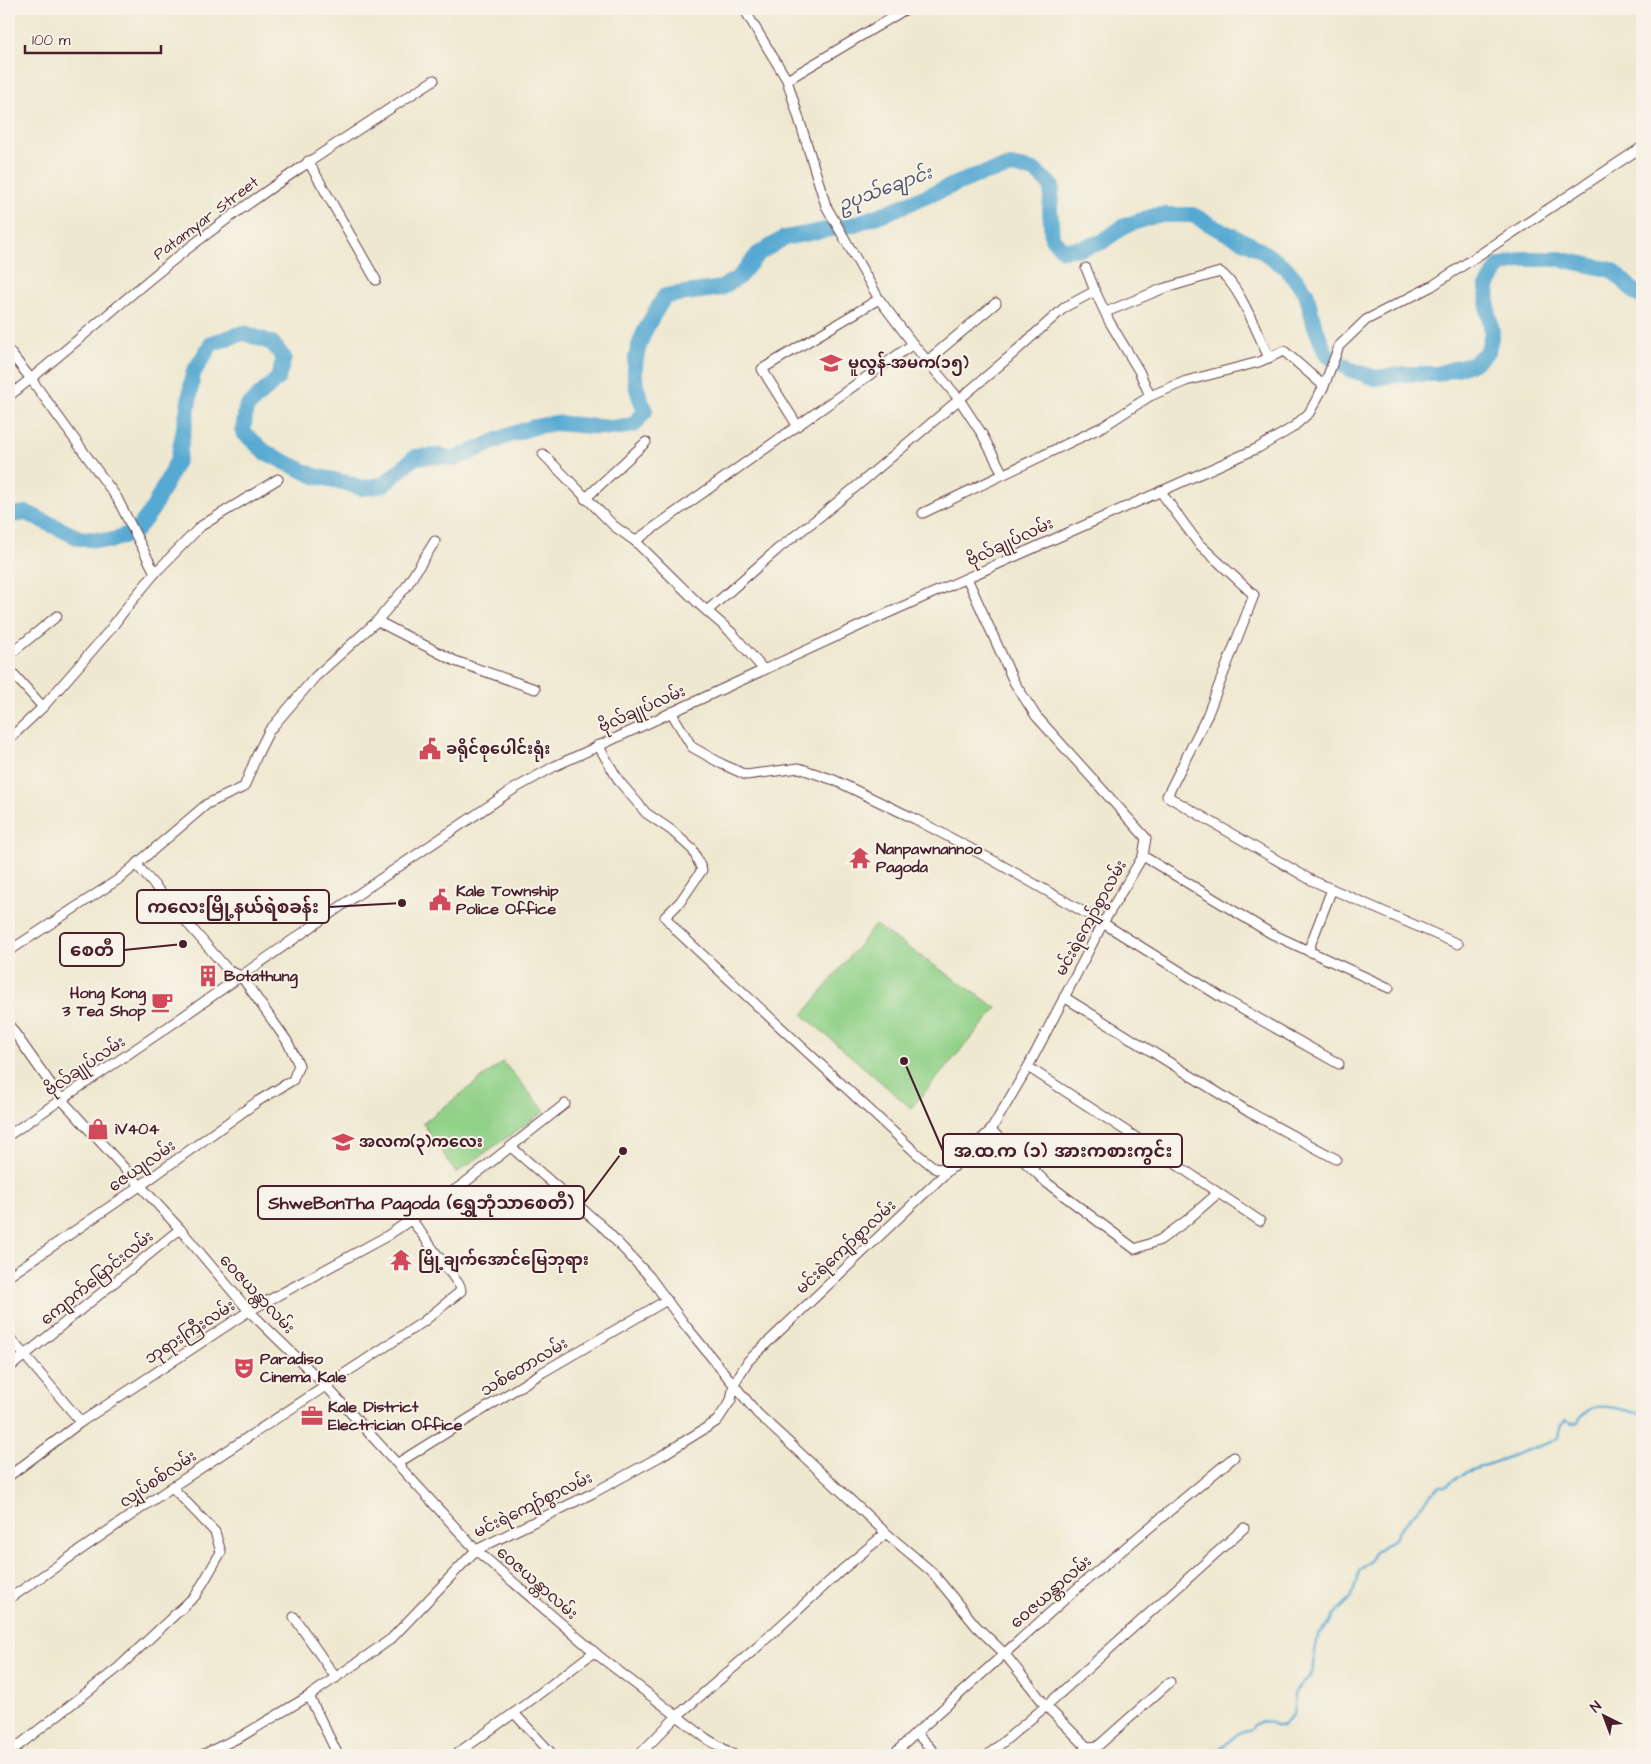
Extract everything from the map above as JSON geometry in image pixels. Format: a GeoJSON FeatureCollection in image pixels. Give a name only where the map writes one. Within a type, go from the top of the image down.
{"type":"FeatureCollection","features":[{"type":"Feature","properties":{"kind":"street"},"geometry":{"type":"LineString","coordinates":[[744,9],[787,80],[826,206],[879,298],[913,344],[959,399],[982,434],[1004,474]]}},
{"type":"Feature","properties":{"kind":"street"},"geometry":{"type":"LineString","coordinates":[[787,80],[906,9]]}},
{"type":"Feature","properties":{"kind":"street","name":"Patamyar Street"},"geometry":{"type":"LineString","coordinates":[[9,396],[189,248],[308,161],[434,80]]}},
{"type":"Feature","properties":{"kind":"street","name":"ဗိုလ်ချုပ်လမ်း"},"geometry":{"type":"LineString","coordinates":[[9,1135],[370,886],[514,789],[555,766],[1258,448],[1292,428],[1313,408],[1324,386],[1339,346],[1366,320],[1432,286],[1642,147]]}},
{"type":"Feature","properties":{"kind":"street"},"geometry":{"type":"LineString","coordinates":[[308,161],[376,280]]}},
{"type":"Feature","properties":{"kind":"street"},"geometry":{"type":"LineString","coordinates":[[1086,268],[1109,321],[1139,371],[1150,396]]}},
{"type":"Feature","properties":{"kind":"street"},"geometry":{"type":"LineString","coordinates":[[1106,312],[1162,289],[1220,272],[1228,278],[1245,308],[1268,358]]}},
{"type":"Feature","properties":{"kind":"street"},"geometry":{"type":"LineString","coordinates":[[707,611],[779,548],[818,518],[959,399],[1065,307],[1095,291]]}},
{"type":"Feature","properties":{"kind":"street"},"geometry":{"type":"LineString","coordinates":[[797,425],[762,369],[879,298]]}},
{"type":"Feature","properties":{"kind":"street"},"geometry":{"type":"LineString","coordinates":[[927,361],[996,303]]}},
{"type":"Feature","properties":{"kind":"street"},"geometry":{"type":"LineString","coordinates":[[635,541],[913,344]]}},
{"type":"Feature","properties":{"kind":"street"},"geometry":{"type":"LineString","coordinates":[[9,351],[117,498],[155,573]]}},
{"type":"Feature","properties":{"kind":"street"},"geometry":{"type":"LineString","coordinates":[[923,513],[1104,426],[1150,396],[1186,381],[1259,362],[1284,351],[1324,386]]}},
{"type":"Feature","properties":{"kind":"street"},"geometry":{"type":"LineString","coordinates":[[585,499],[646,442]]}},
{"type":"Feature","properties":{"kind":"street"},"geometry":{"type":"LineString","coordinates":[[543,454],[585,499],[614,526],[635,541],[732,633],[764,670]]}},
{"type":"Feature","properties":{"kind":"street"},"geometry":{"type":"LineString","coordinates":[[9,738],[44,707],[109,632],[155,573],[201,526],[278,479]]}},
{"type":"Feature","properties":{"kind":"street"},"geometry":{"type":"LineString","coordinates":[[1160,491],[1199,544],[1254,595],[1207,716],[1167,796],[1311,880],[1458,944]]}},
{"type":"Feature","properties":{"kind":"street"},"geometry":{"type":"LineString","coordinates":[[9,951],[119,879],[207,804],[244,787],[257,754],[269,731],[315,677],[378,620],[406,587],[435,542]]}},
{"type":"Feature","properties":{"kind":"street","name":"မင်းရဲကျော်စွာလမ်း"},"geometry":{"type":"LineString","coordinates":[[202,1755],[242,1736],[309,1696],[391,1639],[476,1550],[593,1493],[661,1456],[717,1421],[730,1400],[734,1384],[748,1361],[992,1130],[1104,923],[1144,856],[1146,838],[1036,716],[1019,689],[968,578]]}},
{"type":"Feature","properties":{"kind":"street"},"geometry":{"type":"LineString","coordinates":[[9,655],[56,616]]}},
{"type":"Feature","properties":{"kind":"street"},"geometry":{"type":"LineString","coordinates":[[378,620],[455,662],[535,689]]}},
{"type":"Feature","properties":{"kind":"street"},"geometry":{"type":"LineString","coordinates":[[9,669],[44,707]]}},
{"type":"Feature","properties":{"kind":"street"},"geometry":{"type":"LineString","coordinates":[[671,712],[692,746],[722,764],[746,775],[799,768],[834,780],[948,837],[1104,923],[1224,999],[1338,1064]]}},
{"type":"Feature","properties":{"kind":"street"},"geometry":{"type":"LineString","coordinates":[[598,745],[619,781],[646,813],[694,850],[702,870],[680,902],[665,917],[673,927],[916,1153],[936,1168],[954,1167]]}},
{"type":"Feature","properties":{"kind":"street"},"geometry":{"type":"LineString","coordinates":[[1144,856],[1272,934],[1389,988]]}},
{"type":"Feature","properties":{"kind":"street"},"geometry":{"type":"LineString","coordinates":[[136,864],[228,970],[241,976]]}},
{"type":"Feature","properties":{"kind":"street"},"geometry":{"type":"LineString","coordinates":[[1308,951],[1332,889]]}},
{"type":"Feature","properties":{"kind":"street","name":"ဇေယျလမ်း"},"geometry":{"type":"LineString","coordinates":[[9,1276],[140,1186],[258,1101],[293,1080],[299,1065],[287,1041],[241,976]]}},
{"type":"Feature","properties":{"kind":"street"},"geometry":{"type":"LineString","coordinates":[[1064,997],[1249,1112],[1336,1159]]}},
{"type":"Feature","properties":{"kind":"street","name":"ဝေဇယန္တာလမ်း"},"geometry":{"type":"LineString","coordinates":[[9,1025],[62,1100],[180,1229],[249,1311],[326,1386],[476,1550],[594,1652],[707,1739],[734,1755]]}},
{"type":"Feature","properties":{"kind":"street"},"geometry":{"type":"LineString","coordinates":[[1028,1066],[1260,1221]]}},
{"type":"Feature","properties":{"kind":"street","name":"ဘုရားကြီးလမ်း"},"geometry":{"type":"LineString","coordinates":[[9,1476],[81,1422],[249,1311],[387,1236],[462,1185],[565,1104]]}},
{"type":"Feature","properties":{"kind":"street"},"geometry":{"type":"LineString","coordinates":[[992,1130],[1047,1183],[1135,1249],[1160,1240],[1186,1221],[1218,1193]]}},
{"type":"Feature","properties":{"kind":"street"},"geometry":{"type":"LineString","coordinates":[[511,1147],[604,1228],[649,1276],[758,1413],[886,1533],[932,1572],[976,1626],[1004,1653],[1046,1706],[1087,1747]]}},
{"type":"Feature","properties":{"kind":"street","name":"လျှပ်စစ်လမ်း"},"geometry":{"type":"LineString","coordinates":[[9,1599],[172,1487],[423,1322],[461,1291],[460,1286],[411,1219]]}},
{"type":"Feature","properties":{"kind":"street","name":"ကျောက်မြောင်းလမ်း"},"geometry":{"type":"LineString","coordinates":[[9,1368],[180,1229]]}},
{"type":"Feature","properties":{"kind":"street","name":"သစ်တောလမ်း"},"geometry":{"type":"LineString","coordinates":[[398,1463],[543,1372],[667,1300]]}},
{"type":"Feature","properties":{"kind":"street"},"geometry":{"type":"LineString","coordinates":[[9,1337],[81,1422]]}},
{"type":"Feature","properties":{"kind":"street","name":"ဝေဇယန္တာလမ်း"},"geometry":{"type":"LineString","coordinates":[[893,1755],[1083,1583],[1234,1457]]}},
{"type":"Feature","properties":{"kind":"street"},"geometry":{"type":"LineString","coordinates":[[9,1753],[118,1668],[196,1595],[214,1566],[221,1552],[215,1532],[172,1487]]}},
{"type":"Feature","properties":{"kind":"street"},"geometry":{"type":"LineString","coordinates":[[988,1755],[1046,1706],[1244,1528]]}},
{"type":"Feature","properties":{"kind":"street"},"geometry":{"type":"LineString","coordinates":[[639,1755],[677,1716],[886,1533]]}},
{"type":"Feature","properties":{"kind":"street"},"geometry":{"type":"LineString","coordinates":[[294,1617],[336,1678]]}},
{"type":"Feature","properties":{"kind":"street"},"geometry":{"type":"LineString","coordinates":[[455,1755],[594,1652]]}},
{"type":"Feature","properties":{"kind":"street"},"geometry":{"type":"LineString","coordinates":[[1078,1755],[1087,1747],[1098,1746],[1170,1682]]}},
{"type":"Feature","properties":{"kind":"street"},"geometry":{"type":"LineString","coordinates":[[309,1696],[338,1755]]}},
{"type":"Feature","properties":{"kind":"street"},"geometry":{"type":"LineString","coordinates":[[514,1713],[553,1755]]}},
{"type":"Feature","properties":{"kind":"street"},"geometry":{"type":"LineString","coordinates":[[916,1733],[937,1755]]}},
{"type":"Feature","properties":{"kind":"green space"},"geometry":{"type":"Polygon","coordinates":[[[875,925],[997,1008],[911,1108],[803,1015],[875,925]]]}},
{"type":"Feature","properties":{"kind":"green space"},"geometry":{"type":"Polygon","coordinates":[[[503,1062],[545,1111],[456,1173],[423,1123],[503,1062]]]}},
{"type":"Feature","properties":{"kind":"waterway","name":"ဥပုသ်ချောင်း"},"geometry":{"type":"LineString","coordinates":[[9,515],[27,513],[79,538],[110,541],[136,531],[152,510],[178,459],[193,373],[212,343],[244,333],[272,343],[284,358],[278,378],[246,408],[243,432],[265,452],[291,465],[315,476],[362,488],[383,485],[415,457],[440,456],[455,459],[507,436],[534,427],[555,423],[611,428],[634,425],[645,411],[636,385],[635,373],[638,349],[652,317],[665,296],[721,288],[739,277],[758,254],[784,238],[852,225],[978,175],[1011,166],[1035,171],[1052,186],[1050,209],[1052,238],[1063,250],[1082,248],[1102,242],[1124,226],[1157,215],[1193,215],[1256,247],[1285,267],[1306,292],[1314,324],[1326,354],[1349,369],[1375,378],[1407,374],[1437,374],[1474,363],[1488,351],[1492,332],[1488,310],[1487,286],[1499,266],[1524,259],[1560,259],[1612,270],[1638,295],[1642,296]]}},
{"type":"Feature","properties":{"kind":"waterway"},"geometry":{"type":"LineString","coordinates":[[1212,1755],[1239,1733],[1251,1729],[1255,1724],[1262,1721],[1269,1722],[1275,1726],[1282,1726],[1293,1715],[1295,1695],[1309,1678],[1312,1671],[1318,1635],[1352,1597],[1359,1571],[1370,1561],[1374,1553],[1395,1538],[1398,1531],[1439,1486],[1446,1486],[1464,1473],[1551,1442],[1558,1438],[1561,1424],[1566,1420],[1572,1423],[1578,1422],[1590,1409],[1607,1407],[1642,1414]]}},
{"type":"Feature","properties":{"kind":"place","name":"မူလွန်-အမက(၁၅)"},"geometry":{"type":"Point","coordinates":[831,363]}},
{"type":"Feature","properties":{"kind":"place","name":"ခရိုင်စုပေါင်းရုံး"},"geometry":{"type":"Point","coordinates":[430,749]}},
{"type":"Feature","properties":{"kind":"place","name":"Nanpawnannoo Pagoda"},"geometry":{"type":"Point","coordinates":[860,858]}},
{"type":"Feature","properties":{"kind":"place","name":"Kale Township Police Office"},"geometry":{"type":"Point","coordinates":[440,900]}},
{"type":"Feature","properties":{"kind":"place","name":"ကလေးမြို့နယ်ရဲစခန်း"},"geometry":{"type":"Point","coordinates":[402,903]}},
{"type":"Feature","properties":{"kind":"place","name":"စေတီ"},"geometry":{"type":"Point","coordinates":[183,944]}},
{"type":"Feature","properties":{"kind":"place","name":"Botathung"},"geometry":{"type":"Point","coordinates":[208,976]}},
{"type":"Feature","properties":{"kind":"place","name":"Hong Kong 3 Tea Shop"},"geometry":{"type":"Point","coordinates":[162,1002]}},
{"type":"Feature","properties":{"kind":"place","name":"အ.ထ.က (၁) အားကစားကွင်း"},"geometry":{"type":"Point","coordinates":[904,1061]}},
{"type":"Feature","properties":{"kind":"place","name":"iV404"},"geometry":{"type":"Point","coordinates":[98,1129]}},
{"type":"Feature","properties":{"kind":"place","name":"အလက(၃)ကလေး"},"geometry":{"type":"Point","coordinates":[343,1142]}},
{"type":"Feature","properties":{"kind":"place","name":"ShweBonTha Pagoda (ရွှေဘုံသာစေတီ)"},"geometry":{"type":"Point","coordinates":[623,1151]}},
{"type":"Feature","properties":{"kind":"place","name":"မြို့ချက်အောင်မြေဘုရား"},"geometry":{"type":"Point","coordinates":[401,1260]}},
{"type":"Feature","properties":{"kind":"place","name":"Paradiso Cinema Kale"},"geometry":{"type":"Point","coordinates":[244,1368]}},
{"type":"Feature","properties":{"kind":"place","name":"Kale District Electrician Office"},"geometry":{"type":"Point","coordinates":[312,1416]}}]}
